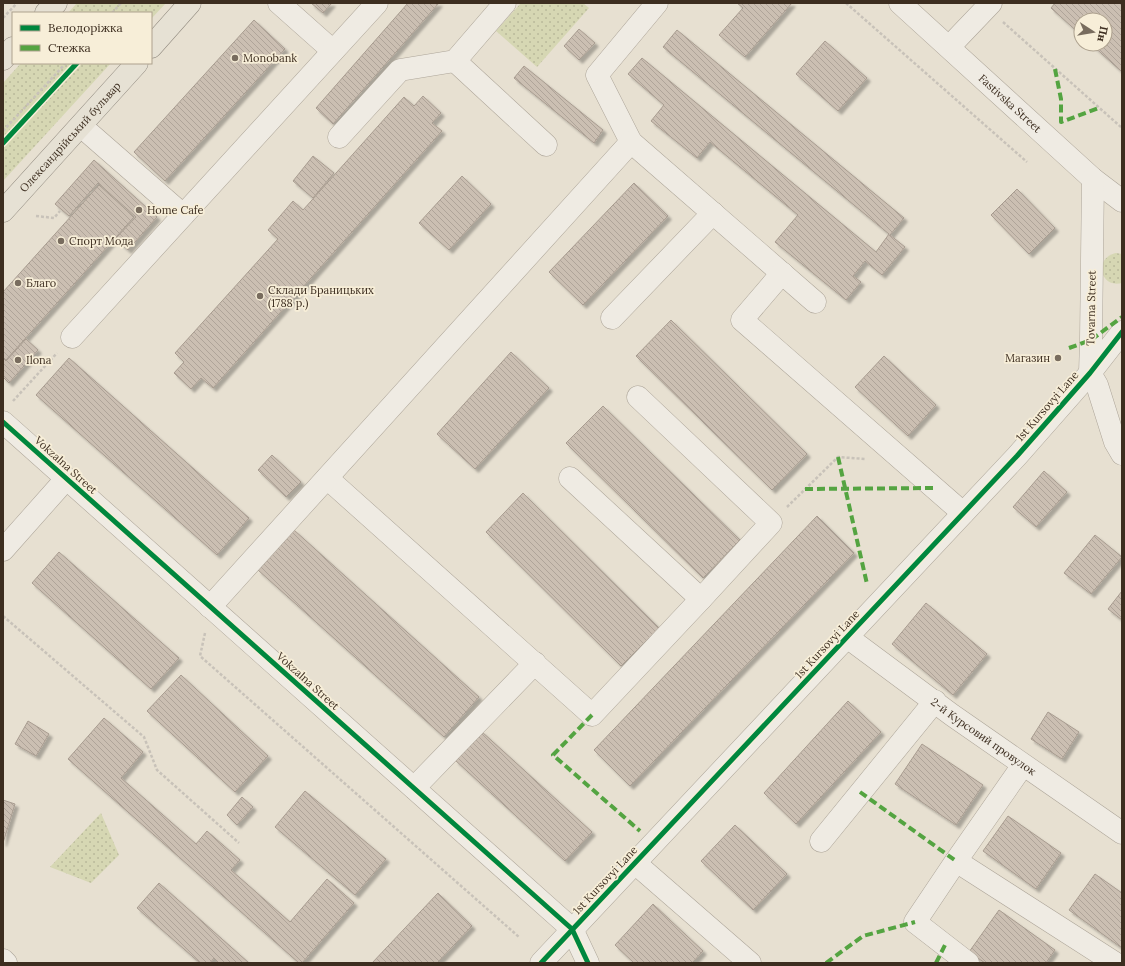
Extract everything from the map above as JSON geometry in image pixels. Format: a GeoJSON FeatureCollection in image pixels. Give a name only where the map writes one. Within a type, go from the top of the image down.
{"type":"FeatureCollection","features":[{"type":"Feature","properties":{"kind":"main road"},"geometry":{"type":"LineString","coordinates":[[47,12],[56,3]]}},
{"type":"Feature","properties":{"kind":"main road"},"geometry":{"type":"LineString","coordinates":[[152,46],[190,3]]}},
{"type":"Feature","properties":{"kind":"main road"},"geometry":{"type":"LineString","coordinates":[[3,59],[12,49]]}},
{"type":"Feature","properties":{"kind":"main road","name":"Олександрійський бульвар"},"geometry":{"type":"LineString","coordinates":[[3,211],[135,64]]}},
{"type":"Feature","properties":{"kind":"street"},"geometry":{"type":"LineString","coordinates":[[279,3],[333,51]]}},
{"type":"Feature","properties":{"kind":"street"},"geometry":{"type":"LineString","coordinates":[[72,337],[377,3]]}},
{"type":"Feature","properties":{"kind":"street"},"geometry":{"type":"LineString","coordinates":[[339,137],[400,70],[455,61],[505,3]]}},
{"type":"Feature","properties":{"kind":"street"},"geometry":{"type":"LineString","coordinates":[[656,3],[597,75],[631,142],[816,302]]}},
{"type":"Feature","properties":{"kind":"street","name":"Fastivska Street"},"geometry":{"type":"LineString","coordinates":[[900,3],[1093,179],[1122,200]]}},
{"type":"Feature","properties":{"kind":"street"},"geometry":{"type":"LineString","coordinates":[[949,47],[989,5]]}},
{"type":"Feature","properties":{"kind":"street"},"geometry":{"type":"LineString","coordinates":[[455,61],[546,145]]}},
{"type":"Feature","properties":{"kind":"street"},"geometry":{"type":"LineString","coordinates":[[81,126],[182,215]]}},
{"type":"Feature","properties":{"kind":"street"},"geometry":{"type":"LineString","coordinates":[[210,607],[631,142]]}},
{"type":"Feature","properties":{"kind":"street","name":"Tovarna Street"},"geometry":{"type":"LineString","coordinates":[[1093,179],[1090,373],[1097,385],[1115,442],[1122,454]]}},
{"type":"Feature","properties":{"kind":"street"},"geometry":{"type":"LineString","coordinates":[[612,318],[713,213]]}},
{"type":"Feature","properties":{"kind":"street"},"geometry":{"type":"LineString","coordinates":[[782,273],[742,320],[963,513]]}},
{"type":"Feature","properties":{"kind":"street","name":"1st Kursovyi Lane"},"geometry":{"type":"LineString","coordinates":[[541,963],[1017,456],[1090,373],[1122,332]]}},
{"type":"Feature","properties":{"kind":"street"},"geometry":{"type":"LineString","coordinates":[[327,478],[592,715],[770,523],[638,397]]}},
{"type":"Feature","properties":{"kind":"street","name":"Vokzalna Street"},"geometry":{"type":"LineString","coordinates":[[5,414],[66,478],[572,929],[588,963]]}},
{"type":"Feature","properties":{"kind":"street"},"geometry":{"type":"LineString","coordinates":[[3,550],[66,478]]}},
{"type":"Feature","properties":{"kind":"street"},"geometry":{"type":"LineString","coordinates":[[570,478],[701,599]]}},
{"type":"Feature","properties":{"kind":"street","name":"2-й Курсовий провулок"},"geometry":{"type":"LineString","coordinates":[[847,637],[935,702],[1122,833]]}},
{"type":"Feature","properties":{"kind":"street"},"geometry":{"type":"LineString","coordinates":[[414,788],[535,663]]}},
{"type":"Feature","properties":{"kind":"street"},"geometry":{"type":"LineString","coordinates":[[821,841],[935,702]]}},
{"type":"Feature","properties":{"kind":"street"},"geometry":{"type":"LineString","coordinates":[[968,963],[915,922],[1024,764]]}},
{"type":"Feature","properties":{"kind":"street"},"geometry":{"type":"LineString","coordinates":[[956,861],[1115,963]]}},
{"type":"Feature","properties":{"kind":"street"},"geometry":{"type":"LineString","coordinates":[[635,863],[750,963]]}},
{"type":"Feature","properties":{"kind":"street"},"geometry":{"type":"LineString","coordinates":[[3,960],[6,963]]}},
{"type":"Feature","properties":{"kind":"path"},"geometry":{"type":"LineString","coordinates":[[3,18],[17,3]]}},
{"type":"Feature","properties":{"kind":"path"},"geometry":{"type":"LineString","coordinates":[[113,12],[121,3]]}},
{"type":"Feature","properties":{"kind":"path"},"geometry":{"type":"LineString","coordinates":[[846,3],[1027,162]]}},
{"type":"Feature","properties":{"kind":"path"},"geometry":{"type":"LineString","coordinates":[[989,5],[1122,128]]}},
{"type":"Feature","properties":{"kind":"path"},"geometry":{"type":"LineString","coordinates":[[3,131],[65,64]]}},
{"type":"Feature","properties":{"kind":"path"},"geometry":{"type":"LineString","coordinates":[[36,216],[54,218],[60,211]]}},
{"type":"Feature","properties":{"kind":"path"},"geometry":{"type":"LineString","coordinates":[[5,414],[72,337]]}},
{"type":"Feature","properties":{"kind":"path"},"geometry":{"type":"LineString","coordinates":[[770,523],[838,457],[868,459]]}},
{"type":"Feature","properties":{"kind":"path"},"geometry":{"type":"LineString","coordinates":[[210,607],[200,656],[519,937]]}},
{"type":"Feature","properties":{"kind":"path"},"geometry":{"type":"LineString","coordinates":[[3,616],[144,737],[157,770],[239,843]]}},
{"type":"Feature","properties":{"kind":"green space"},"geometry":{"type":"Polygon","coordinates":[[[77,3],[166,3],[152,18],[152,12],[69,12],[77,3]]]}},
{"type":"Feature","properties":{"kind":"green space"},"geometry":{"type":"Polygon","coordinates":[[[521,3],[583,3],[589,8],[537,67],[496,31],[521,3]]]}},
{"type":"Feature","properties":{"kind":"green space"},"geometry":{"type":"Polygon","coordinates":[[[20,64],[110,64],[3,181],[3,83],[20,64]]]}},
{"type":"Feature","properties":{"kind":"green space"},"geometry":{"type":"Polygon","coordinates":[[[1116,253],[1122,254],[1122,283],[1114,284],[1109,282],[1104,277],[1102,266],[1104,261],[1109,256],[1116,253]]]}},
{"type":"Feature","properties":{"kind":"green space"},"geometry":{"type":"Polygon","coordinates":[[[101,813],[119,855],[91,883],[50,867],[101,813]]]}},
{"type":"Feature","properties":{"kind":"building"},"geometry":{"type":"Polygon","coordinates":[[[311,3],[332,3],[323,13],[311,3]]]}},
{"type":"Feature","properties":{"kind":"building"},"geometry":{"type":"Polygon","coordinates":[[[408,3],[439,3],[333,124],[316,108],[408,3]]]}},
{"type":"Feature","properties":{"kind":"building"},"geometry":{"type":"Polygon","coordinates":[[[737,3],[792,3],[745,57],[719,35],[743,8],[737,3]]]}},
{"type":"Feature","properties":{"kind":"building"},"geometry":{"type":"Polygon","coordinates":[[[1055,3],[1122,3],[1122,72],[1100,52],[1113,52],[1113,12],[1073,12],[1073,28],[1051,8],[1055,3]]]}},
{"type":"Feature","properties":{"kind":"building"},"geometry":{"type":"Polygon","coordinates":[[[254,20],[285,49],[165,181],[134,152],[254,20]]]}},
{"type":"Feature","properties":{"kind":"building"},"geometry":{"type":"Polygon","coordinates":[[[579,29],[595,43],[579,60],[564,46],[579,29]]]}},
{"type":"Feature","properties":{"kind":"building"},"geometry":{"type":"Polygon","coordinates":[[[677,30],[904,218],[890,235],[905,247],[882,275],[865,261],[853,276],[861,282],[846,300],[775,242],[798,215],[710,142],[697,158],[651,121],[664,105],[628,74],[642,58],[876,252],[889,234],[663,47],[677,30]]]}},
{"type":"Feature","properties":{"kind":"building"},"geometry":{"type":"Polygon","coordinates":[[[825,41],[867,78],[838,111],[796,74],[825,41]]]}},
{"type":"Feature","properties":{"kind":"building"},"geometry":{"type":"Polygon","coordinates":[[[524,66],[603,130],[594,143],[514,78],[524,66]]]}},
{"type":"Feature","properties":{"kind":"building","name":"Склади Браницьких (1788 р.)"},"geometry":{"type":"Polygon","coordinates":[[[423,96],[441,113],[432,123],[442,131],[213,388],[201,378],[191,389],[174,373],[184,362],[175,353],[278,239],[268,230],[293,201],[303,210],[404,97],[414,106],[423,96]]]}},
{"type":"Feature","properties":{"kind":"building"},"geometry":{"type":"Polygon","coordinates":[[[313,156],[334,173],[313,198],[293,181],[313,156]]]}},
{"type":"Feature","properties":{"kind":"building","name":"Home Cafe"},"geometry":{"type":"Polygon","coordinates":[[[94,160],[157,217],[128,250],[115,239],[136,217],[98,183],[69,216],[55,204],[94,160]]]}},
{"type":"Feature","properties":{"kind":"building"},"geometry":{"type":"Polygon","coordinates":[[[462,176],[491,204],[449,250],[419,223],[462,176]]]}},
{"type":"Feature","properties":{"kind":"building"},"geometry":{"type":"Polygon","coordinates":[[[634,183],[668,216],[583,305],[549,272],[634,183]]]}},
{"type":"Feature","properties":{"kind":"building"},"geometry":{"type":"Polygon","coordinates":[[[99,185],[134,217],[6,360],[3,357],[3,292],[99,185]]]}},
{"type":"Feature","properties":{"kind":"building"},"geometry":{"type":"Polygon","coordinates":[[[1017,189],[1055,228],[1029,254],[991,215],[1017,189]]]}},
{"type":"Feature","properties":{"kind":"building"},"geometry":{"type":"Polygon","coordinates":[[[671,320],[807,454],[772,490],[636,356],[671,320]]]}},
{"type":"Feature","properties":{"kind":"building","name":"Ilona"},"geometry":{"type":"Polygon","coordinates":[[[26,339],[38,350],[9,383],[3,377],[3,358],[6,361],[26,339]]]}},
{"type":"Feature","properties":{"kind":"building"},"geometry":{"type":"Polygon","coordinates":[[[511,352],[549,388],[475,469],[437,434],[511,352]]]}},
{"type":"Feature","properties":{"kind":"building"},"geometry":{"type":"Polygon","coordinates":[[[884,356],[936,405],[908,436],[855,387],[884,356]]]}},
{"type":"Feature","properties":{"kind":"building"},"geometry":{"type":"Polygon","coordinates":[[[69,358],[249,518],[217,555],[36,395],[69,358]]]}},
{"type":"Feature","properties":{"kind":"building"},"geometry":{"type":"Polygon","coordinates":[[[603,406],[740,540],[703,578],[566,443],[603,406]]]}},
{"type":"Feature","properties":{"kind":"building"},"geometry":{"type":"Polygon","coordinates":[[[272,455],[301,482],[286,497],[258,470],[272,455]]]}},
{"type":"Feature","properties":{"kind":"building"},"geometry":{"type":"Polygon","coordinates":[[[1044,471],[1067,492],[1036,527],[1013,507],[1044,471]]]}},
{"type":"Feature","properties":{"kind":"building"},"geometry":{"type":"Polygon","coordinates":[[[523,493],[659,628],[621,666],[486,532],[523,493]]]}},
{"type":"Feature","properties":{"kind":"building"},"geometry":{"type":"Polygon","coordinates":[[[817,516],[854,553],[630,786],[594,750],[817,516]]]}},
{"type":"Feature","properties":{"kind":"building"},"geometry":{"type":"Polygon","coordinates":[[[294,530],[479,697],[444,737],[258,570],[294,530]]]}},
{"type":"Feature","properties":{"kind":"building"},"geometry":{"type":"Polygon","coordinates":[[[1095,535],[1122,557],[1091,594],[1064,573],[1095,535]]]}},
{"type":"Feature","properties":{"kind":"building"},"geometry":{"type":"Polygon","coordinates":[[[59,552],[179,658],[151,689],[32,583],[59,552]]]}},
{"type":"Feature","properties":{"kind":"building"},"geometry":{"type":"Polygon","coordinates":[[[1122,591],[1122,620],[1108,609],[1122,591]]]}},
{"type":"Feature","properties":{"kind":"building"},"geometry":{"type":"Polygon","coordinates":[[[926,603],[987,654],[953,695],[892,644],[926,603]]]}},
{"type":"Feature","properties":{"kind":"building"},"geometry":{"type":"Polygon","coordinates":[[[181,675],[268,756],[235,792],[147,711],[181,675]]]}},
{"type":"Feature","properties":{"kind":"building"},"geometry":{"type":"Polygon","coordinates":[[[848,701],[881,732],[796,824],[764,793],[848,701]]]}},
{"type":"Feature","properties":{"kind":"building"},"geometry":{"type":"Polygon","coordinates":[[[1048,712],[1079,732],[1062,759],[1031,739],[1048,712]]]}},
{"type":"Feature","properties":{"kind":"building"},"geometry":{"type":"Polygon","coordinates":[[[104,718],[143,752],[121,778],[196,844],[207,831],[240,860],[231,870],[290,922],[327,879],[354,903],[302,963],[299,963],[68,759],[104,718]]]}},
{"type":"Feature","properties":{"kind":"building"},"geometry":{"type":"Polygon","coordinates":[[[28,721],[49,734],[36,756],[15,744],[28,721]]]}},
{"type":"Feature","properties":{"kind":"building"},"geometry":{"type":"Polygon","coordinates":[[[481,731],[592,832],[565,861],[455,760],[481,731]]]}},
{"type":"Feature","properties":{"kind":"building"},"geometry":{"type":"Polygon","coordinates":[[[922,744],[983,785],[956,825],[895,784],[922,744]]]}},
{"type":"Feature","properties":{"kind":"building"},"geometry":{"type":"Polygon","coordinates":[[[305,791],[386,859],[355,895],[275,827],[305,791]]]}},
{"type":"Feature","properties":{"kind":"building"},"geometry":{"type":"Polygon","coordinates":[[[242,797],[253,807],[237,825],[227,815],[242,797]]]}},
{"type":"Feature","properties":{"kind":"building"},"geometry":{"type":"Polygon","coordinates":[[[3,800],[15,804],[3,843],[3,800]]]}},
{"type":"Feature","properties":{"kind":"building"},"geometry":{"type":"Polygon","coordinates":[[[1008,816],[1061,853],[1036,889],[983,851],[1008,816]]]}},
{"type":"Feature","properties":{"kind":"building"},"geometry":{"type":"Polygon","coordinates":[[[735,825],[787,874],[753,910],[701,861],[735,825]]]}},
{"type":"Feature","properties":{"kind":"building"},"geometry":{"type":"Polygon","coordinates":[[[1095,874],[1122,893],[1122,948],[1069,910],[1095,874]]]}},
{"type":"Feature","properties":{"kind":"building"},"geometry":{"type":"Polygon","coordinates":[[[159,883],[249,963],[219,963],[214,958],[210,963],[200,963],[137,908],[159,883]]]}},
{"type":"Feature","properties":{"kind":"building"},"geometry":{"type":"Polygon","coordinates":[[[438,893],[472,926],[437,963],[372,963],[438,893]]]}},
{"type":"Feature","properties":{"kind":"building"},"geometry":{"type":"Polygon","coordinates":[[[653,904],[703,951],[692,963],[634,963],[615,945],[653,904]]]}},
{"type":"Feature","properties":{"kind":"building"},"geometry":{"type":"Polygon","coordinates":[[[999,910],[1055,950],[1046,963],[985,963],[969,952],[999,910]]]}},
{"type":"Feature","properties":{"kind":"marked path"},"geometry":{"type":"LineString","coordinates":[[1055,69],[1061,99],[1061,122],[1099,108]]}},
{"type":"Feature","properties":{"kind":"marked path"},"geometry":{"type":"LineString","coordinates":[[1069,348],[1091,340],[1122,317]]}},
{"type":"Feature","properties":{"kind":"marked path"},"geometry":{"type":"LineString","coordinates":[[838,457],[867,584]]}},
{"type":"Feature","properties":{"kind":"marked path"},"geometry":{"type":"LineString","coordinates":[[805,489],[934,488]]}},
{"type":"Feature","properties":{"kind":"marked path"},"geometry":{"type":"LineString","coordinates":[[592,715],[553,755],[640,831]]}},
{"type":"Feature","properties":{"kind":"marked path"},"geometry":{"type":"LineString","coordinates":[[860,792],[956,861]]}},
{"type":"Feature","properties":{"kind":"marked path"},"geometry":{"type":"LineString","coordinates":[[826,963],[863,936],[915,922]]}},
{"type":"Feature","properties":{"kind":"marked path"},"geometry":{"type":"LineString","coordinates":[[936,963],[945,945]]}},
{"type":"Feature","properties":{"kind":"cycle path"},"geometry":{"type":"LineString","coordinates":[[3,143],[76,64]]}},
{"type":"Feature","properties":{"kind":"cycle path"},"geometry":{"type":"LineString","coordinates":[[541,963],[1017,456],[1090,373],[1122,332]]}},
{"type":"Feature","properties":{"kind":"cycle path"},"geometry":{"type":"LineString","coordinates":[[3,422],[572,929],[588,963]]}},
{"type":"Feature","properties":{"kind":"place","name":"Monobank"},"geometry":{"type":"Point","coordinates":[235,58]}},
{"type":"Feature","properties":{"kind":"place","name":"Home Cafe"},"geometry":{"type":"Point","coordinates":[139,210]}},
{"type":"Feature","properties":{"kind":"place","name":"Спорт Мода"},"geometry":{"type":"Point","coordinates":[61,241]}},
{"type":"Feature","properties":{"kind":"place","name":"Благо"},"geometry":{"type":"Point","coordinates":[18,283]}},
{"type":"Feature","properties":{"kind":"place","name":"Склади Браницьких (1788 р.)"},"geometry":{"type":"Point","coordinates":[260,296]}},
{"type":"Feature","properties":{"kind":"place","name":"Магазин"},"geometry":{"type":"Point","coordinates":[1058,358]}},
{"type":"Feature","properties":{"kind":"place","name":"Ilona"},"geometry":{"type":"Point","coordinates":[18,360]}}]}
